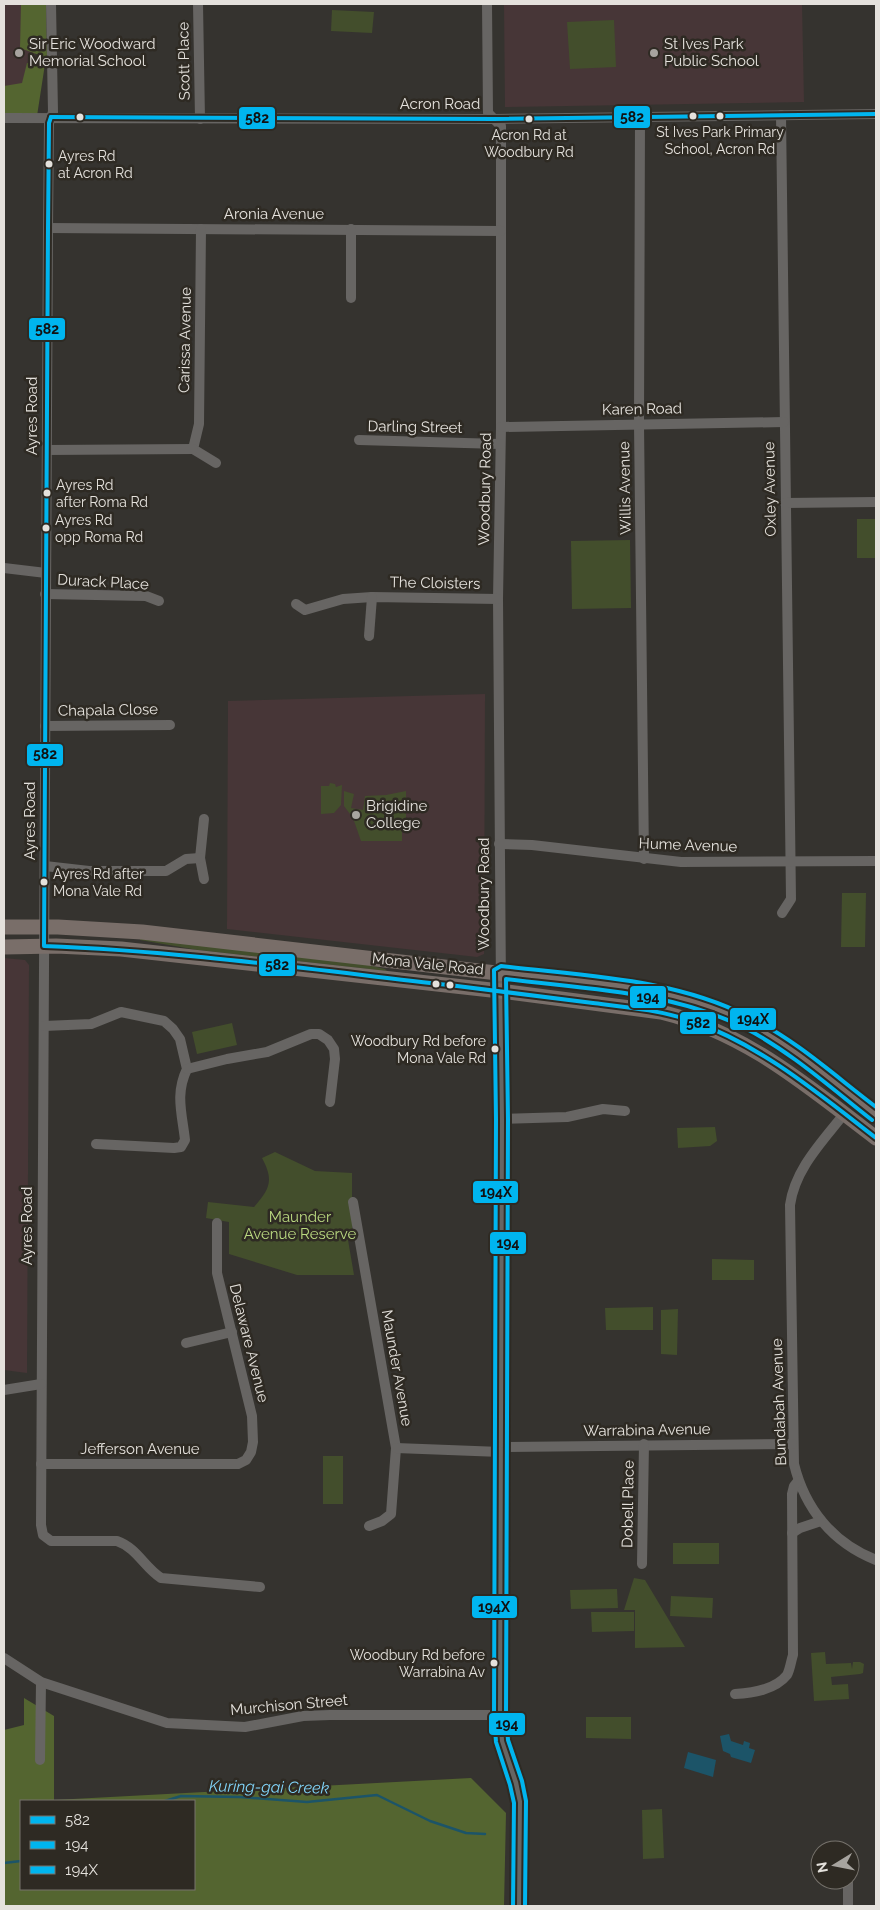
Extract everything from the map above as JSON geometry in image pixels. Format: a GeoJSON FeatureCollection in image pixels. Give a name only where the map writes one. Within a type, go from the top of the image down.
{"type":"FeatureCollection","features":[{"type":"Feature","properties":{"kind":"highway","name":"Mona Vale Road"},"geometry":{"type":"LineString","coordinates":[[4,927],[142,932],[653,990],[714,1008],[746,1022],[783,1043],[876,1115]]}},
{"type":"Feature","properties":{"kind":"highway","name":"Mona Vale Road"},"geometry":{"type":"LineString","coordinates":[[4,947],[44,946],[121,949],[638,1008],[679,1017],[720,1032],[748,1046],[790,1073],[876,1138]]}},
{"type":"Feature","properties":{"kind":"street","name":"Ayres Road"},"geometry":{"type":"LineString","coordinates":[[51,4],[53,112],[49,124],[48,228],[41,1525],[44,1535],[51,1540],[117,1542],[127,1545],[152,1573],[161,1578],[260,1587]]}},
{"type":"Feature","properties":{"kind":"street","name":"Scott Place"},"geometry":{"type":"LineString","coordinates":[[198,4],[200,119]]}},
{"type":"Feature","properties":{"kind":"street","name":"Woodbury Road"},"geometry":{"type":"LineString","coordinates":[[487,4],[488,113],[501,126],[498,599],[502,1119],[500,1715],[502,1741],[516,1783],[520,1802],[519,1906]]}},
{"type":"Feature","properties":{"kind":"street","name":"Acron Road"},"geometry":{"type":"LineString","coordinates":[[4,118],[494,119],[876,114]]}},
{"type":"Feature","properties":{"kind":"street","name":"Oxley Avenue"},"geometry":{"type":"LineString","coordinates":[[781,115],[791,899],[782,913]]}},
{"type":"Feature","properties":{"kind":"street","name":"Willis Avenue"},"geometry":{"type":"LineString","coordinates":[[640,117],[639,424],[644,859]]}},
{"type":"Feature","properties":{"kind":"street","name":"Aronia Avenue"},"geometry":{"type":"LineString","coordinates":[[48,228],[501,231]]}},
{"type":"Feature","properties":{"kind":"street","name":"Carissa Avenue"},"geometry":{"type":"LineString","coordinates":[[193,449],[199,424],[201,229]]}},
{"type":"Feature","properties":{"kind":"street"},"geometry":{"type":"LineString","coordinates":[[351,229],[351,298]]}},
{"type":"Feature","properties":{"kind":"street","name":"Karen Road"},"geometry":{"type":"LineString","coordinates":[[500,427],[784,422]]}},
{"type":"Feature","properties":{"kind":"street","name":"Darling Street"},"geometry":{"type":"LineString","coordinates":[[359,440],[500,444]]}},
{"type":"Feature","properties":{"kind":"street"},"geometry":{"type":"LineString","coordinates":[[47,450],[193,449],[216,463]]}},
{"type":"Feature","properties":{"kind":"street"},"geometry":{"type":"LineString","coordinates":[[785,503],[876,502]]}},
{"type":"Feature","properties":{"kind":"street"},"geometry":{"type":"LineString","coordinates":[[4,568],[46,572]]}},
{"type":"Feature","properties":{"kind":"street","name":"Durack Place"},"geometry":{"type":"LineString","coordinates":[[46,594],[146,596],[159,601]]}},
{"type":"Feature","properties":{"kind":"street","name":"The Cloisters"},"geometry":{"type":"LineString","coordinates":[[296,604],[305,610],[343,599],[372,597],[498,599]]}},
{"type":"Feature","properties":{"kind":"street","name":"The Cloisters"},"geometry":{"type":"LineString","coordinates":[[369,636],[372,597]]}},
{"type":"Feature","properties":{"kind":"street","name":"Chapala Close"},"geometry":{"type":"LineString","coordinates":[[46,726],[170,724]]}},
{"type":"Feature","properties":{"kind":"street"},"geometry":{"type":"LineString","coordinates":[[204,819],[200,858],[204,879]]}},
{"type":"Feature","properties":{"kind":"street","name":"Hume Avenue"},"geometry":{"type":"LineString","coordinates":[[499,844],[682,862],[876,861]]}},
{"type":"Feature","properties":{"kind":"street"},"geometry":{"type":"LineString","coordinates":[[45,866],[89,871],[166,871],[186,860],[200,858]]}},
{"type":"Feature","properties":{"kind":"street"},"geometry":{"type":"LineString","coordinates":[[44,1026],[91,1024],[121,1012],[164,1021],[180,1039],[188,1068],[181,1081],[179,1092],[185,1140],[181,1147],[96,1144]]}},
{"type":"Feature","properties":{"kind":"street"},"geometry":{"type":"LineString","coordinates":[[188,1068],[267,1052],[311,1034],[319,1034],[328,1040],[334,1049],[335,1059],[330,1102]]}},
{"type":"Feature","properties":{"kind":"street"},"geometry":{"type":"LineString","coordinates":[[502,1119],[567,1117],[603,1110],[625,1111]]}},
{"type":"Feature","properties":{"kind":"street","name":"Bundabah Avenue"},"geometry":{"type":"LineString","coordinates":[[735,1694],[763,1690],[776,1684],[788,1674],[793,1655],[792,1494],[794,1486],[798,1482],[792,1444],[790,1205],[802,1170],[844,1114]]}},
{"type":"Feature","properties":{"kind":"street","name":"Maunder Avenue"},"geometry":{"type":"LineString","coordinates":[[353,1202],[396,1448],[392,1514],[382,1521],[369,1526]]}},
{"type":"Feature","properties":{"kind":"street","name":"Delaware Avenue"},"geometry":{"type":"LineString","coordinates":[[216,1222],[217,1273],[252,1416],[253,1442],[251,1452],[246,1460],[238,1464]]}},
{"type":"Feature","properties":{"kind":"street"},"geometry":{"type":"LineString","coordinates":[[186,1344],[232,1332]]}},
{"type":"Feature","properties":{"kind":"street"},"geometry":{"type":"LineString","coordinates":[[4,1390],[41,1384]]}},
{"type":"Feature","properties":{"kind":"street","name":"Warrabina Avenue"},"geometry":{"type":"LineString","coordinates":[[396,1448],[501,1449],[644,1444],[792,1444]]}},
{"type":"Feature","properties":{"kind":"street","name":"Dobell Place"},"geometry":{"type":"LineString","coordinates":[[642,1564],[644,1444]]}},
{"type":"Feature","properties":{"kind":"street","name":"Jefferson Avenue"},"geometry":{"type":"LineString","coordinates":[[41,1464],[238,1464]]}},
{"type":"Feature","properties":{"kind":"street"},"geometry":{"type":"LineString","coordinates":[[798,1482],[809,1505],[821,1521],[842,1542],[860,1554],[876,1560]]}},
{"type":"Feature","properties":{"kind":"street"},"geometry":{"type":"LineString","coordinates":[[792,1533],[800,1528],[821,1521]]}},
{"type":"Feature","properties":{"kind":"street","name":"Murchison Street"},"geometry":{"type":"LineString","coordinates":[[4,1658],[41,1682],[167,1723],[246,1727],[303,1716],[500,1715]]}},
{"type":"Feature","properties":{"kind":"street"},"geometry":{"type":"LineString","coordinates":[[40,1760],[41,1682]]}},
{"type":"Feature","properties":{"kind":"street"},"geometry":{"type":"LineString","coordinates":[[848,1890],[848,1906]]}},
{"type":"Feature","properties":{"kind":"shaded area","name":"Sir Eric Woodward Memorial School"},"geometry":{"type":"Polygon","coordinates":[[[4,4],[34,4],[35,96],[4,105],[4,4]]]}},
{"type":"Feature","properties":{"kind":"shaded area","name":"St Ives Park Public School"},"geometry":{"type":"Polygon","coordinates":[[[504,4],[802,4],[804,102],[505,107],[504,4]]]}},
{"type":"Feature","properties":{"kind":"shaded area","name":"Brigidine College"},"geometry":{"type":"Polygon","coordinates":[[[485,694],[484,954],[477,957],[227,929],[228,701],[485,694]]]}},
{"type":"Feature","properties":{"kind":"shaded area"},"geometry":{"type":"Polygon","coordinates":[[[4,958],[25,960],[29,965],[27,1373],[4,1370],[4,958]]]}},
{"type":"Feature","properties":{"kind":"green space"},"geometry":{"type":"Polygon","coordinates":[[[21,4],[46,4],[47,58],[20,48],[21,4]]]}},
{"type":"Feature","properties":{"kind":"green space"},"geometry":{"type":"Polygon","coordinates":[[[332,10],[374,12],[372,33],[331,31],[332,10]]]}},
{"type":"Feature","properties":{"kind":"green space"},"geometry":{"type":"Polygon","coordinates":[[[614,20],[616,67],[570,69],[567,22],[614,20]]]}},
{"type":"Feature","properties":{"kind":"green space"},"geometry":{"type":"Polygon","coordinates":[[[27,63],[45,64],[37,116],[4,115],[4,86],[22,83],[27,63]]]}},
{"type":"Feature","properties":{"kind":"green space"},"geometry":{"type":"Polygon","coordinates":[[[857,519],[875,519],[875,558],[857,558],[857,519]]]}},
{"type":"Feature","properties":{"kind":"green space"},"geometry":{"type":"Polygon","coordinates":[[[630,540],[631,608],[572,609],[571,541],[630,540]]]}},
{"type":"Feature","properties":{"kind":"green space"},"geometry":{"type":"Polygon","coordinates":[[[330,783],[335,784],[336,787],[342,785],[341,805],[334,813],[321,814],[321,786],[329,786],[330,783]]]}},
{"type":"Feature","properties":{"kind":"green space"},"geometry":{"type":"Polygon","coordinates":[[[344,791],[354,794],[351,808],[363,810],[365,796],[386,795],[406,791],[406,820],[402,820],[402,841],[361,841],[353,818],[344,806],[344,791]]]}},
{"type":"Feature","properties":{"kind":"green space"},"geometry":{"type":"Polygon","coordinates":[[[842,893],[866,893],[865,947],[841,947],[842,893]]]}},
{"type":"Feature","properties":{"kind":"green space"},"geometry":{"type":"Polygon","coordinates":[[[140,938],[368,965],[387,971],[198,950],[140,940],[140,938]]]}},
{"type":"Feature","properties":{"kind":"green space"},"geometry":{"type":"Polygon","coordinates":[[[232,1023],[237,1045],[197,1054],[192,1032],[232,1023]]]}},
{"type":"Feature","properties":{"kind":"green space"},"geometry":{"type":"Polygon","coordinates":[[[715,1127],[717,1141],[710,1146],[678,1148],[677,1128],[715,1127]]]}},
{"type":"Feature","properties":{"kind":"green space","name":"Maunder Avenue Reserve"},"geometry":{"type":"Polygon","coordinates":[[[275,1152],[315,1171],[352,1173],[352,1234],[347,1234],[354,1275],[297,1275],[229,1254],[229,1222],[206,1218],[208,1202],[254,1207],[264,1195],[269,1178],[262,1158],[275,1152]]]}},
{"type":"Feature","properties":{"kind":"green space"},"geometry":{"type":"Polygon","coordinates":[[[712,1259],[754,1260],[754,1280],[712,1280],[712,1259]]]}},
{"type":"Feature","properties":{"kind":"green space"},"geometry":{"type":"Polygon","coordinates":[[[653,1307],[653,1330],[606,1330],[605,1308],[653,1307]]]}},
{"type":"Feature","properties":{"kind":"green space"},"geometry":{"type":"Polygon","coordinates":[[[678,1309],[677,1355],[661,1354],[661,1310],[678,1309]]]}},
{"type":"Feature","properties":{"kind":"green space"},"geometry":{"type":"Polygon","coordinates":[[[323,1456],[343,1456],[343,1504],[323,1504],[323,1456]]]}},
{"type":"Feature","properties":{"kind":"green space"},"geometry":{"type":"Polygon","coordinates":[[[673,1543],[719,1543],[719,1564],[673,1564],[673,1543]]]}},
{"type":"Feature","properties":{"kind":"green space"},"geometry":{"type":"Polygon","coordinates":[[[634,1578],[645,1580],[685,1647],[635,1648],[635,1610],[624,1610],[634,1578]]]}},
{"type":"Feature","properties":{"kind":"green space"},"geometry":{"type":"Polygon","coordinates":[[[617,1589],[618,1608],[571,1609],[570,1590],[617,1589]]]}},
{"type":"Feature","properties":{"kind":"green space"},"geometry":{"type":"Polygon","coordinates":[[[671,1596],[713,1598],[712,1618],[670,1616],[671,1596]]]}},
{"type":"Feature","properties":{"kind":"green space"},"geometry":{"type":"Polygon","coordinates":[[[591,1612],[634,1612],[634,1631],[592,1632],[591,1612]]]}},
{"type":"Feature","properties":{"kind":"green space"},"geometry":{"type":"Polygon","coordinates":[[[825,1652],[826,1664],[851,1663],[852,1669],[853,1662],[864,1664],[863,1673],[831,1677],[832,1685],[848,1684],[849,1699],[814,1701],[811,1653],[825,1652]]]}},
{"type":"Feature","properties":{"kind":"green space"},"geometry":{"type":"Polygon","coordinates":[[[24,1698],[54,1716],[54,1800],[471,1778],[506,1813],[504,1906],[4,1906],[4,1730],[24,1725],[24,1698]]]}},
{"type":"Feature","properties":{"kind":"green space"},"geometry":{"type":"Polygon","coordinates":[[[586,1717],[631,1717],[631,1739],[586,1738],[586,1717]]]}},
{"type":"Feature","properties":{"kind":"green space"},"geometry":{"type":"Polygon","coordinates":[[[662,1809],[664,1858],[643,1859],[642,1810],[662,1809]]]}},
{"type":"Feature","properties":{"kind":"water"},"geometry":{"type":"Polygon","coordinates":[[[729,1734],[731,1741],[743,1745],[744,1741],[750,1743],[749,1748],[755,1750],[751,1763],[731,1757],[730,1754],[723,1751],[720,1736],[729,1734]]]}},
{"type":"Feature","properties":{"kind":"water"},"geometry":{"type":"Polygon","coordinates":[[[688,1752],[716,1760],[713,1777],[684,1768],[688,1752]]]}},
{"type":"Feature","properties":{"kind":"waterway","name":"Kuring-gai Creek"},"geometry":{"type":"LineString","coordinates":[[168,1800],[181,1796],[240,1797],[307,1802],[377,1795],[430,1821],[466,1833],[485,1834]]}},
{"type":"Feature","properties":{"kind":"waterway","name":"Kuring-gai Creek"},"geometry":{"type":"LineString","coordinates":[[4,1863],[20,1861]]}},
{"type":"Feature","properties":{"kind":"transit line","name":"582"},"geometry":{"type":"LineString","coordinates":[[51,117],[494,119],[876,114]]}},
{"type":"Feature","properties":{"kind":"transit line","name":"582"},"geometry":{"type":"LineString","coordinates":[[51,117],[49,123],[48,228],[44,946],[146,952],[247,962],[449,985],[643,1009],[668,1014],[717,1031],[766,1057],[811,1088],[876,1138]]}},
{"type":"Feature","properties":{"kind":"transit line","name":"194X"},"geometry":{"type":"LineString","coordinates":[[513,1906],[514,1803],[496,1742],[494,1715],[496,1119],[494,970],[501,966],[596,976],[659,986],[720,1004],[749,1017],[783,1036],[876,1107]]}},
{"type":"Feature","properties":{"kind":"transit line","name":"194"},"geometry":{"type":"LineString","coordinates":[[525,1906],[526,1801],[522,1781],[508,1740],[506,1715],[508,1119],[506,979],[627,993],[686,1006],[715,1015],[743,1027],[777,1047],[810,1070],[872,1120]]}},
{"type":"Feature","properties":{"kind":"place","name":"Sir Eric Woodward Memorial School"},"geometry":{"type":"Point","coordinates":[19,53]}},
{"type":"Feature","properties":{"kind":"place","name":"St Ives Park Public School"},"geometry":{"type":"Point","coordinates":[654,53]}},
{"type":"Feature","properties":{"kind":"place","name":"St Ives Park Primary School, Acron Rd"},"geometry":{"type":"Point","coordinates":[720,116]}},
{"type":"Feature","properties":{"kind":"place","name":"Acron Rd at Woodbury Rd"},"geometry":{"type":"Point","coordinates":[529,119]}},
{"type":"Feature","properties":{"kind":"place","name":"Ayres Rd at Acron Rd"},"geometry":{"type":"Point","coordinates":[49,164]}},
{"type":"Feature","properties":{"kind":"place","name":"Ayres Rd after Roma Rd"},"geometry":{"type":"Point","coordinates":[47,493]}},
{"type":"Feature","properties":{"kind":"place","name":"Ayres Rd opp Roma Rd"},"geometry":{"type":"Point","coordinates":[46,528]}},
{"type":"Feature","properties":{"kind":"place","name":"Brigidine College"},"geometry":{"type":"Point","coordinates":[356,815]}},
{"type":"Feature","properties":{"kind":"place","name":"Ayres Rd after Mona Vale Rd"},"geometry":{"type":"Point","coordinates":[44,882]}},
{"type":"Feature","properties":{"kind":"place","name":"Woodbury Rd before Mona Vale Rd"},"geometry":{"type":"Point","coordinates":[495,1049]}},
{"type":"Feature","properties":{"kind":"place","name":"Woodbury Rd before Warrabina Av"},"geometry":{"type":"Point","coordinates":[494,1663]}}]}
